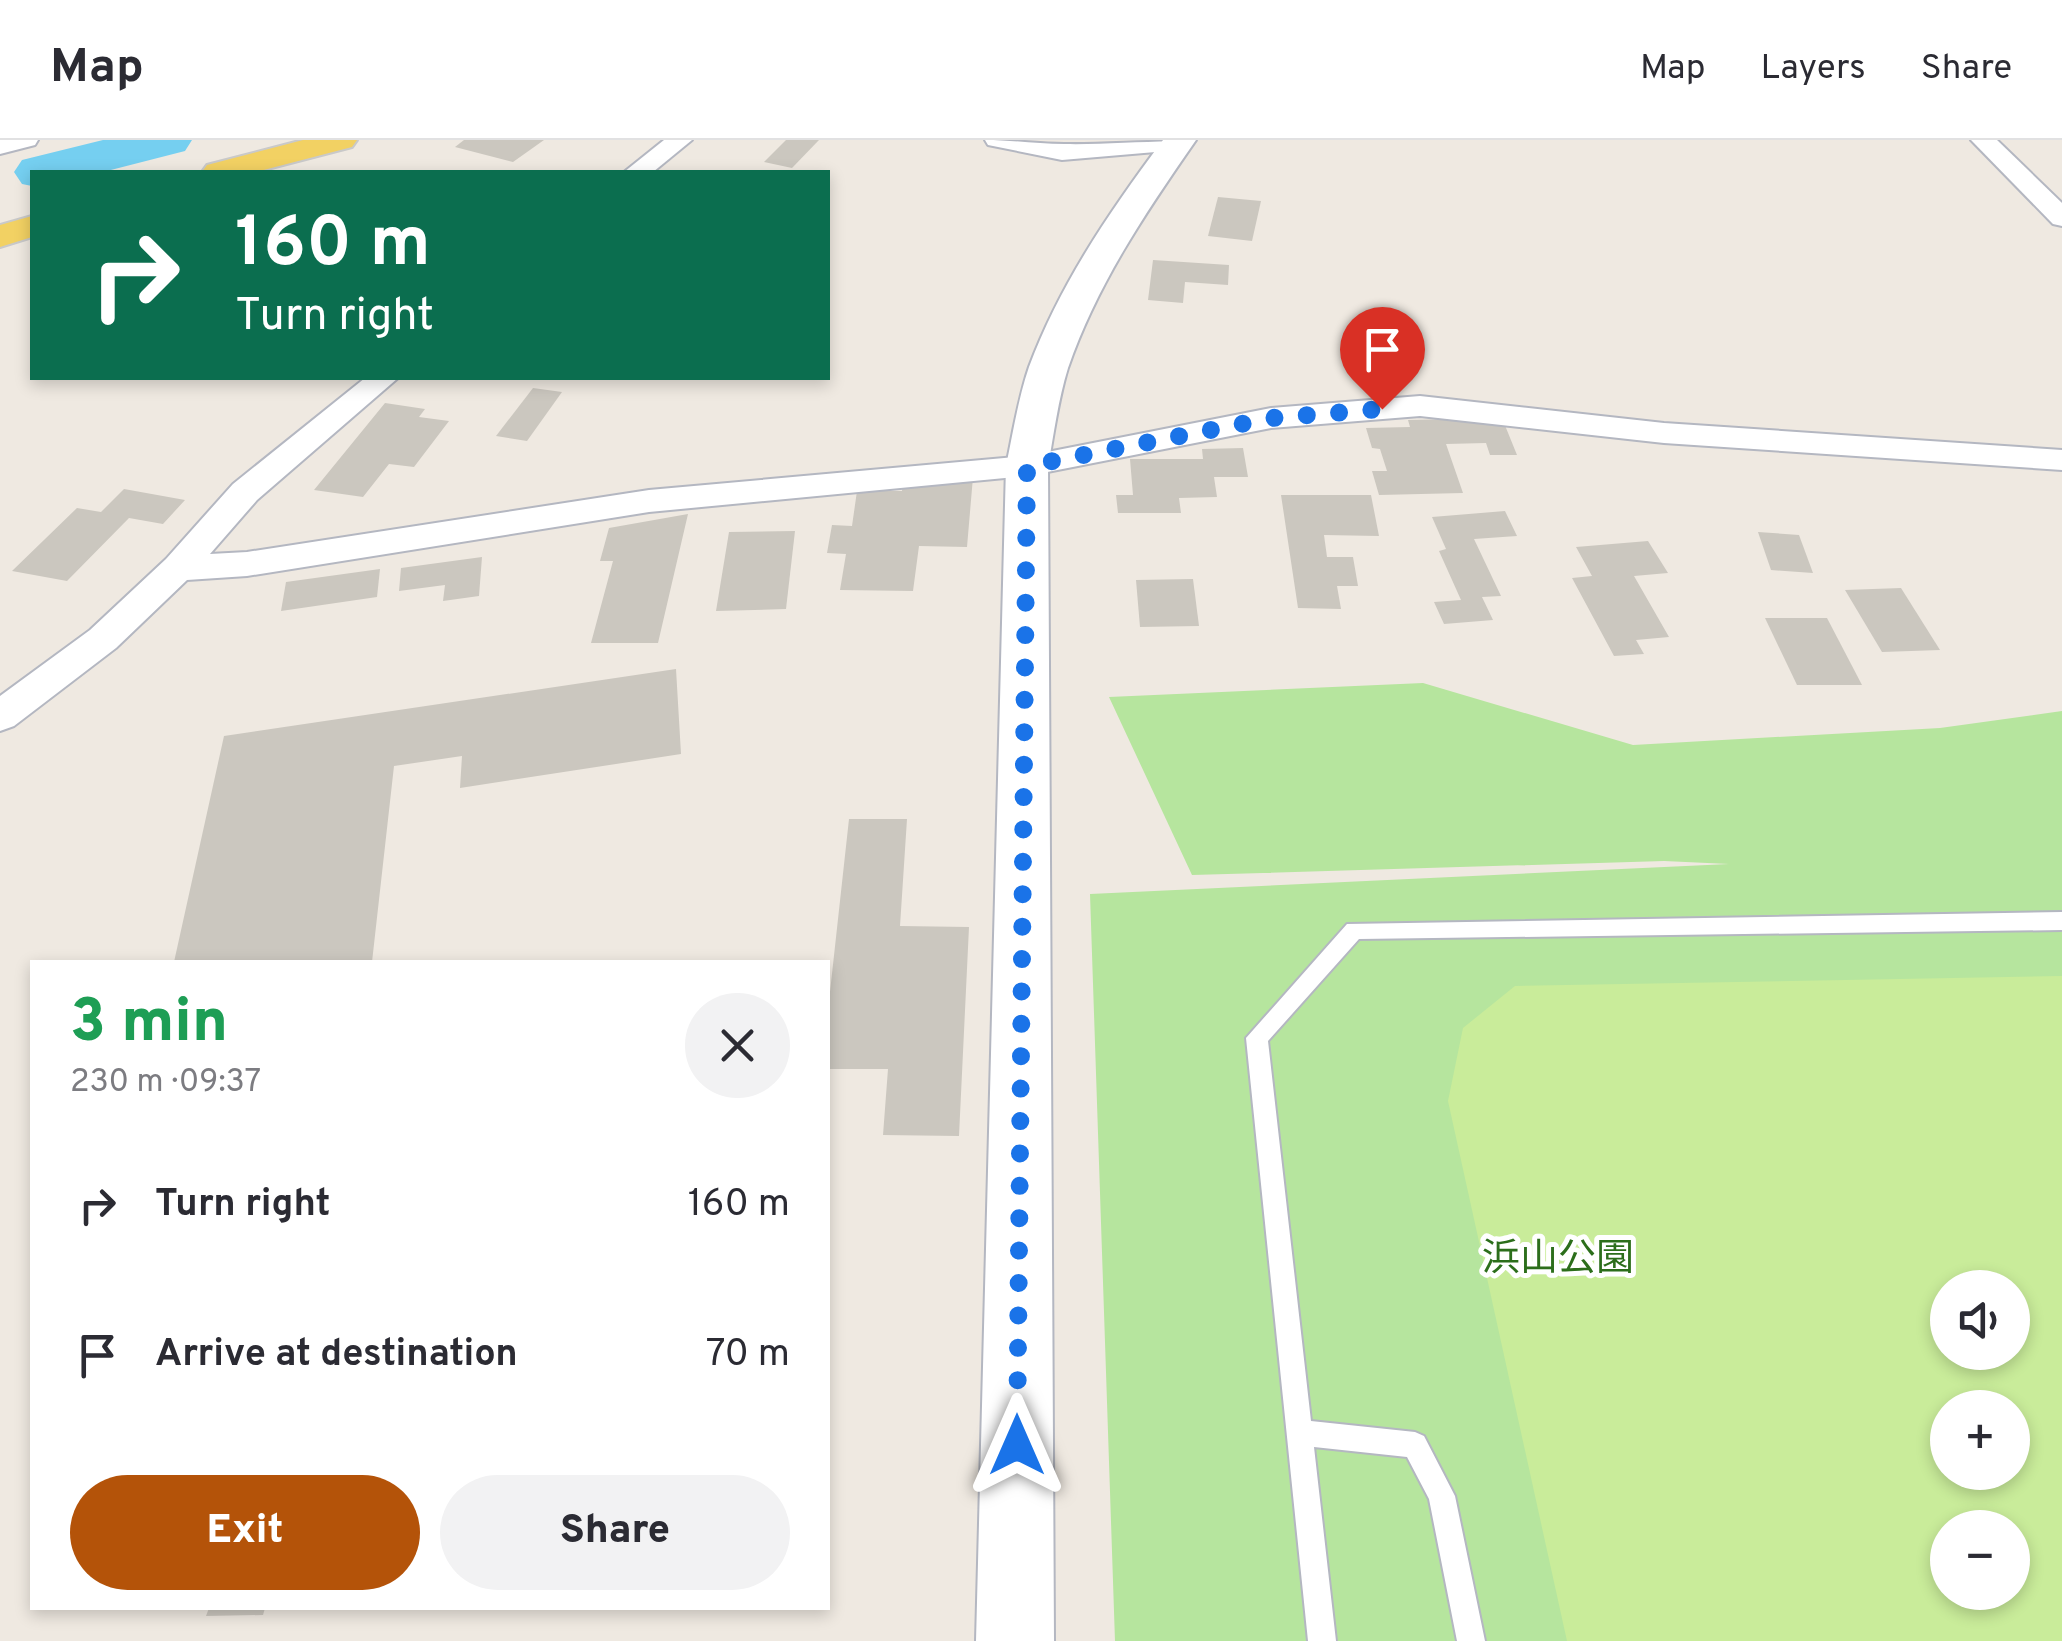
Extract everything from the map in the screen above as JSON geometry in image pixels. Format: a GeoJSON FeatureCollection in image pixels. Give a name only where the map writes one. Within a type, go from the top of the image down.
{"type":"FeatureCollection","features":[{"type":"Feature","properties":{"kind":"main road"},"geometry":{"type":"LineString","coordinates":[[227,170],[340,140]]}},
{"type":"Feature","properties":{"kind":"main road"},"geometry":{"type":"LineString","coordinates":[[1015,1641],[1027,466],[1048,369],[1090,271],[1128,209],[1180,141]]}},
{"type":"Feature","properties":{"kind":"main road"},"geometry":{"type":"LineString","coordinates":[[0,236],[30,227]]}},
{"type":"Feature","properties":{"kind":"street"},"geometry":{"type":"LineString","coordinates":[[0,146],[26,140]]}},
{"type":"Feature","properties":{"kind":"street"},"geometry":{"type":"LineString","coordinates":[[640,170],[680,140]]}},
{"type":"Feature","properties":{"kind":"street"},"geometry":{"type":"LineString","coordinates":[[998,140],[1062,152],[1180,141]]}},
{"type":"Feature","properties":{"kind":"street"},"geometry":{"type":"LineString","coordinates":[[1983,140],[2062,218]]}},
{"type":"Feature","properties":{"kind":"street"},"geometry":{"type":"LineString","coordinates":[[0,716],[103,639],[178,568],[245,492],[382,380]]}},
{"type":"Feature","properties":{"kind":"street"},"geometry":{"type":"LineString","coordinates":[[178,568],[247,564],[649,500],[1027,466],[1272,418],[1420,406],[1664,433],[2062,460]]}},
{"type":"Feature","properties":{"kind":"lane"},"geometry":{"type":"LineString","coordinates":[[1322,1641],[1257,1038],[1354,930],[2062,921]]}},
{"type":"Feature","properties":{"kind":"lane"},"geometry":{"type":"LineString","coordinates":[[1297,1432],[1414,1445],[1442,1496],[1471,1641]]}},
{"type":"Feature","properties":{"kind":"green space","name":"浜山公園"},"geometry":{"type":"Polygon","coordinates":[[[1423,683],[1633,745],[1940,728],[2062,711],[2062,1641],[1115,1641],[1090,894],[1729,864],[1664,861],[1192,875],[1109,697],[1423,683]]]}},
{"type":"Feature","properties":{"kind":"green space"},"geometry":{"type":"Polygon","coordinates":[[[2062,976],[2062,1641],[1567,1641],[1448,1101],[1463,1028],[1515,986],[2062,976]]]}},
{"type":"Feature","properties":{"kind":"building"},"geometry":{"type":"Polygon","coordinates":[[[464,140],[544,140],[513,162],[455,147],[464,140]]]}},
{"type":"Feature","properties":{"kind":"building"},"geometry":{"type":"Polygon","coordinates":[[[786,140],[819,140],[792,168],[764,162],[786,140]]]}},
{"type":"Feature","properties":{"kind":"building"},"geometry":{"type":"Polygon","coordinates":[[[1218,197],[1261,201],[1252,241],[1208,236],[1218,197]]]}},
{"type":"Feature","properties":{"kind":"building"},"geometry":{"type":"Polygon","coordinates":[[[1153,260],[1229,265],[1228,285],[1185,282],[1183,303],[1148,300],[1153,260]]]}},
{"type":"Feature","properties":{"kind":"building"},"geometry":{"type":"Polygon","coordinates":[[[533,388],[562,392],[527,441],[496,436],[533,388]]]}},
{"type":"Feature","properties":{"kind":"building"},"geometry":{"type":"Polygon","coordinates":[[[385,403],[425,409],[419,417],[449,421],[414,467],[389,464],[363,497],[314,490],[385,403]]]}},
{"type":"Feature","properties":{"kind":"building"},"geometry":{"type":"Polygon","coordinates":[[[1502,418],[1517,455],[1490,455],[1486,443],[1446,444],[1463,493],[1379,495],[1372,471],[1387,471],[1380,449],[1372,448],[1366,428],[1410,427],[1408,420],[1502,418]]]}},
{"type":"Feature","properties":{"kind":"building"},"geometry":{"type":"Polygon","coordinates":[[[1243,448],[1248,477],[1214,477],[1217,497],[1179,498],[1181,513],[1118,513],[1116,495],[1133,495],[1130,459],[1203,459],[1202,449],[1243,448]]]}},
{"type":"Feature","properties":{"kind":"building"},"geometry":{"type":"Polygon","coordinates":[[[904,475],[973,477],[967,547],[919,546],[913,591],[840,590],[846,554],[827,553],[832,525],[852,526],[857,491],[902,491],[904,475]]]}},
{"type":"Feature","properties":{"kind":"building"},"geometry":{"type":"Polygon","coordinates":[[[124,489],[185,500],[163,524],[129,518],[67,581],[12,571],[77,508],[101,512],[124,489]]]}},
{"type":"Feature","properties":{"kind":"building"},"geometry":{"type":"Polygon","coordinates":[[[1281,495],[1371,495],[1379,536],[1324,535],[1327,557],[1353,557],[1358,586],[1337,586],[1341,609],[1298,608],[1281,495]]]}},
{"type":"Feature","properties":{"kind":"building"},"geometry":{"type":"Polygon","coordinates":[[[1505,511],[1517,536],[1474,539],[1501,596],[1482,597],[1493,620],[1444,624],[1434,602],[1461,600],[1439,551],[1446,549],[1432,517],[1505,511]]]}},
{"type":"Feature","properties":{"kind":"building"},"geometry":{"type":"Polygon","coordinates":[[[688,514],[658,643],[591,643],[613,561],[600,561],[609,528],[688,514]]]}},
{"type":"Feature","properties":{"kind":"building"},"geometry":{"type":"Polygon","coordinates":[[[795,531],[786,609],[716,611],[729,532],[795,531]]]}},
{"type":"Feature","properties":{"kind":"building"},"geometry":{"type":"Polygon","coordinates":[[[1758,532],[1799,535],[1813,573],[1771,570],[1758,532]]]}},
{"type":"Feature","properties":{"kind":"building"},"geometry":{"type":"Polygon","coordinates":[[[1648,541],[1668,573],[1634,576],[1669,637],[1636,640],[1644,654],[1614,656],[1572,578],[1592,576],[1576,547],[1648,541]]]}},
{"type":"Feature","properties":{"kind":"building"},"geometry":{"type":"Polygon","coordinates":[[[482,557],[479,596],[443,601],[445,585],[399,591],[401,568],[482,557]]]}},
{"type":"Feature","properties":{"kind":"building"},"geometry":{"type":"Polygon","coordinates":[[[380,569],[377,597],[281,611],[286,582],[380,569]]]}},
{"type":"Feature","properties":{"kind":"building"},"geometry":{"type":"Polygon","coordinates":[[[1193,579],[1199,626],[1140,627],[1136,580],[1193,579]]]}},
{"type":"Feature","properties":{"kind":"building"},"geometry":{"type":"Polygon","coordinates":[[[1901,588],[1940,650],[1882,652],[1845,590],[1901,588]]]}},
{"type":"Feature","properties":{"kind":"building"},"geometry":{"type":"Polygon","coordinates":[[[1765,618],[1827,618],[1862,685],[1797,685],[1765,618]]]}},
{"type":"Feature","properties":{"kind":"building"},"geometry":{"type":"Polygon","coordinates":[[[676,669],[681,754],[460,788],[462,756],[394,766],[372,960],[174,960],[224,736],[676,669]]]}},
{"type":"Feature","properties":{"kind":"building"},"geometry":{"type":"Polygon","coordinates":[[[849,819],[907,819],[900,926],[969,927],[959,1136],[883,1135],[888,1069],[830,1069],[830,992],[849,819]]]}},
{"type":"Feature","properties":{"kind":"building"},"geometry":{"type":"Polygon","coordinates":[[[208,1610],[264,1610],[263,1615],[206,1616],[208,1610]]]}},
{"type":"Feature","properties":{"kind":"waterway"},"geometry":{"type":"LineString","coordinates":[[49,170],[166,140]]}},
{"type":"Feature","properties":{"kind":"route"},"geometry":{"type":"LineString","coordinates":[[1017,1445],[1027,466],[1272,418],[1382,409]]}}]}
